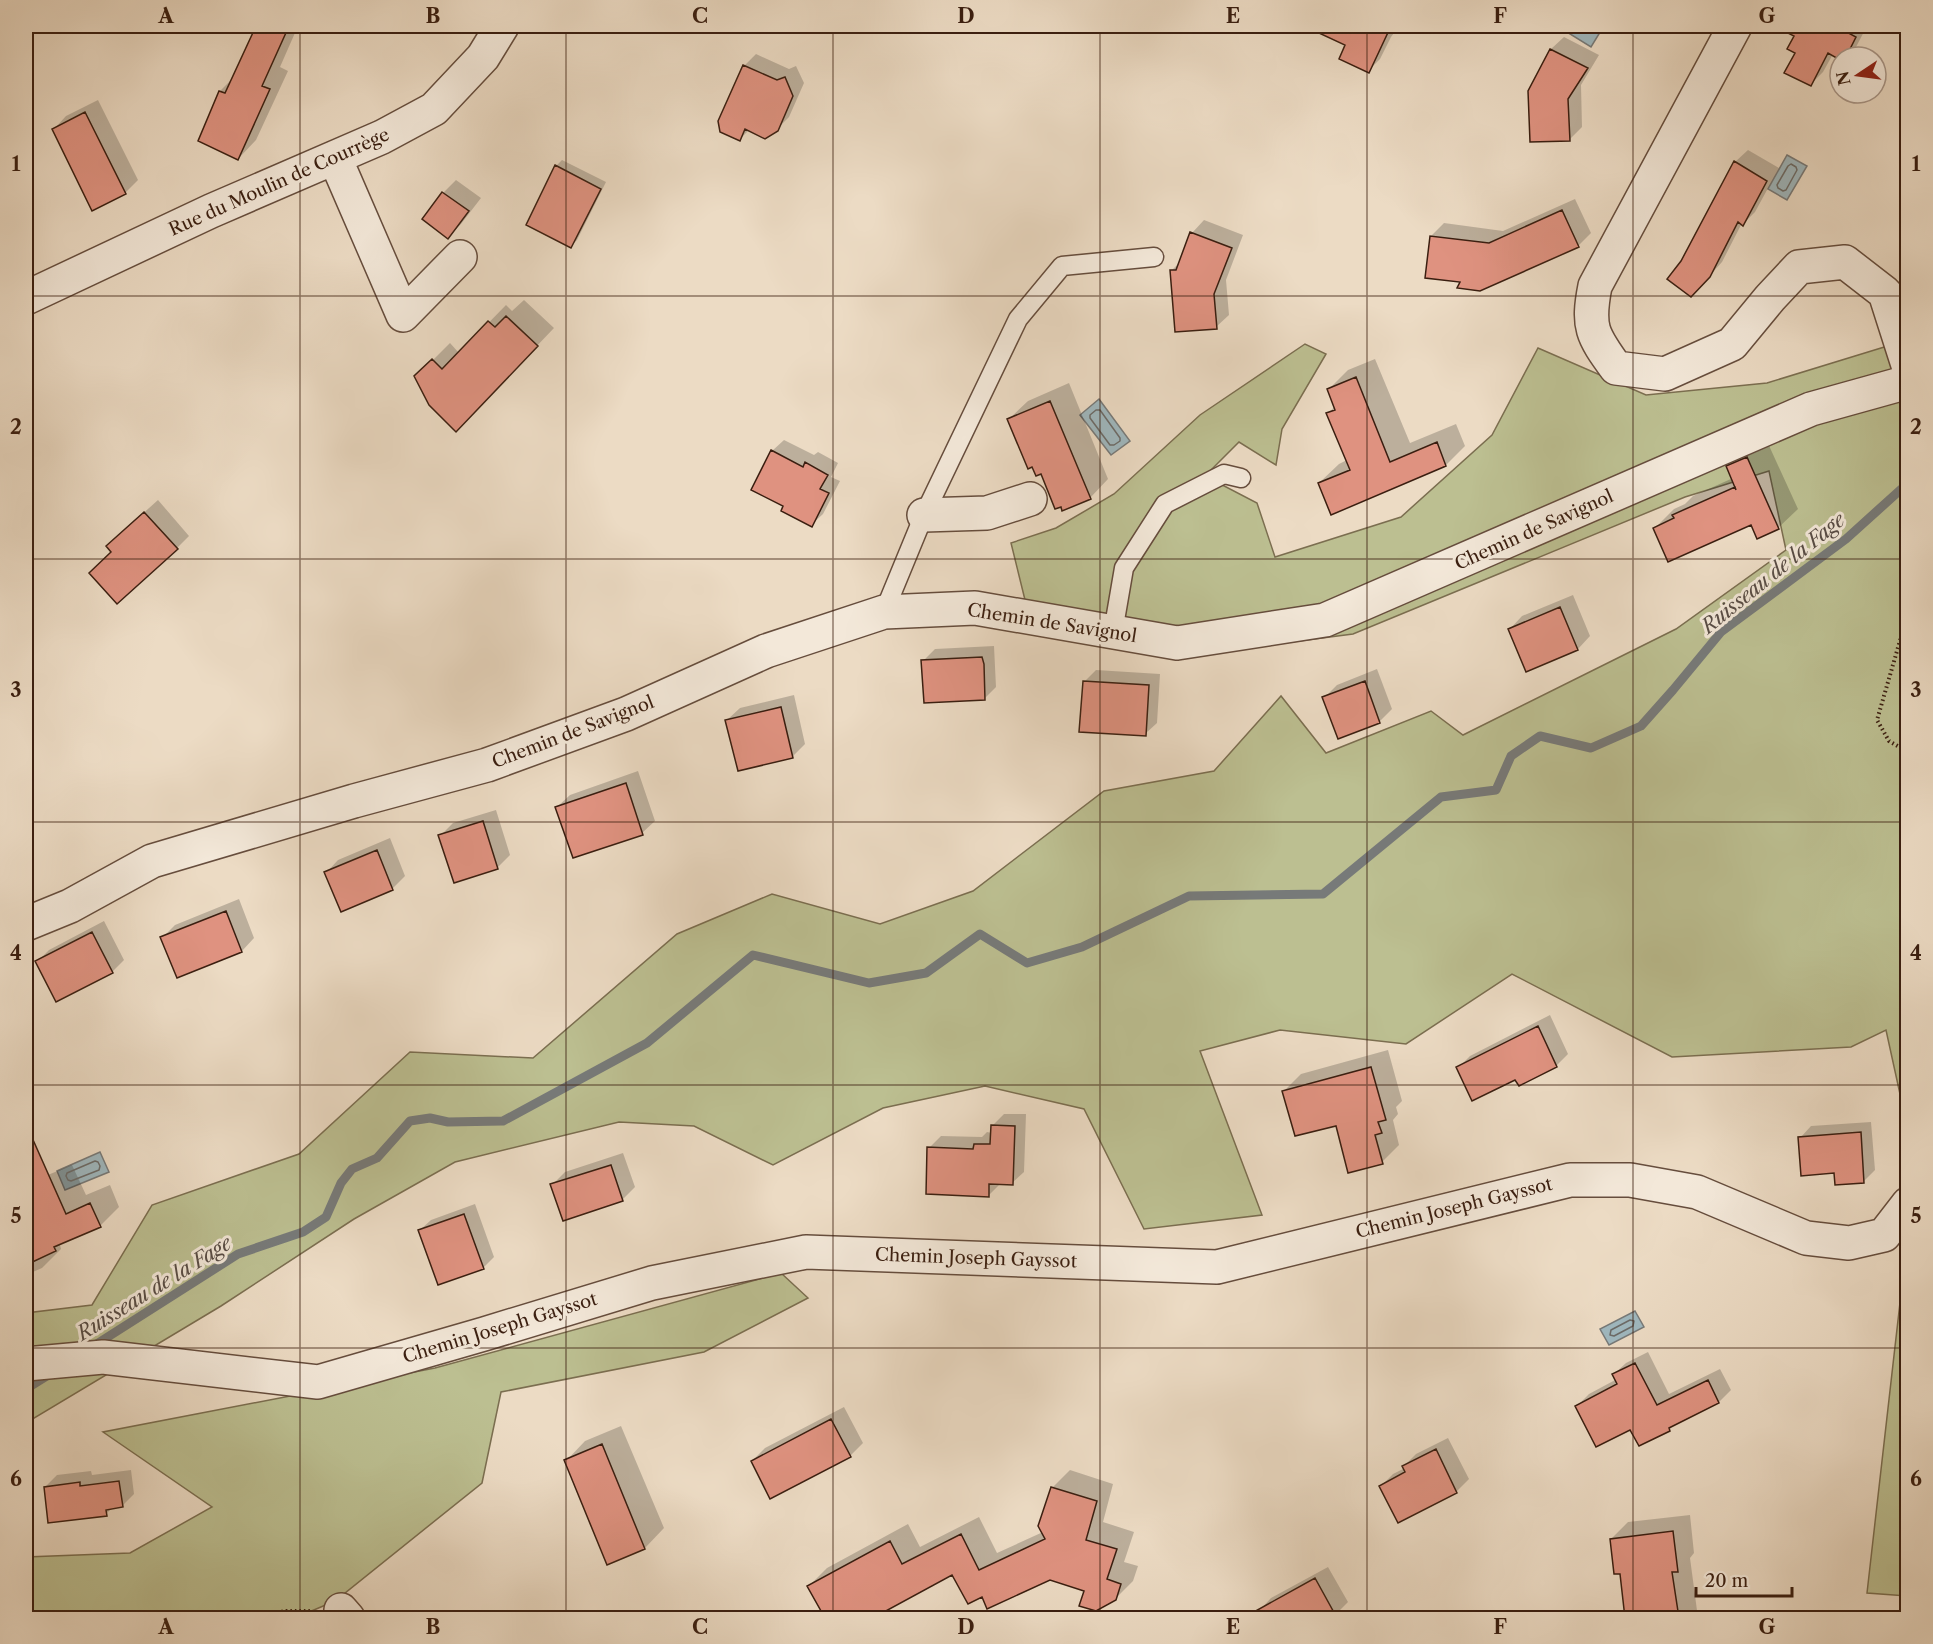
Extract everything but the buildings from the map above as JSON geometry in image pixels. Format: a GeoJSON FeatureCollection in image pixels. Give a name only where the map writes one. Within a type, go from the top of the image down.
{"type":"FeatureCollection","features":[{"type":"Feature","properties":{"kind":"street","name":"Rue du Moulin de Courrège"},"geometry":{"type":"LineString","coordinates":[[26,298],[211,212],[382,137],[434,109],[483,57],[502,26]]}},
{"type":"Feature","properties":{"kind":"street"},"geometry":{"type":"LineString","coordinates":[[1735,26],[1595,286],[1590,313],[1596,341],[1616,368],[1665,374],[1732,344],[1770,297],[1799,267],[1845,262],[1885,293],[1908,365]]}},
{"type":"Feature","properties":{"kind":"street"},"geometry":{"type":"LineString","coordinates":[[335,158],[403,315],[460,257]]}},
{"type":"Feature","properties":{"kind":"street","name":"Chemin de Savignol"},"geometry":{"type":"LineString","coordinates":[[26,924],[70,906],[152,861],[354,801],[487,765],[626,714],[766,651],[884,612],[975,608],[1177,643],[1325,620],[1811,409],[1908,382]]}},
{"type":"Feature","properties":{"kind":"street"},"geometry":{"type":"LineString","coordinates":[[924,515],[987,513],[1030,499]]}},
{"type":"Feature","properties":{"kind":"street","name":"Chemin Joseph Gayssot"},"geometry":{"type":"LineString","coordinates":[[34,1363],[103,1357],[318,1382],[652,1283],[806,1252],[1217,1267],[1570,1179],[1630,1180],[1697,1192],[1806,1238],[1850,1243],[1884,1235],[1908,1204]]}},
{"type":"Feature","properties":{"kind":"lane"},"geometry":{"type":"LineString","coordinates":[[884,612],[924,515],[1018,319],[1062,266],[1154,257]]}},
{"type":"Feature","properties":{"kind":"lane"},"geometry":{"type":"LineString","coordinates":[[1113,632],[1124,567],[1165,504],[1224,474],[1241,478]]}},
{"type":"Feature","properties":{"kind":"path"},"geometry":{"type":"LineString","coordinates":[[1908,613],[1877,720],[1889,741],[1908,752]]}},
{"type":"Feature","properties":{"kind":"path"},"geometry":{"type":"LineString","coordinates":[[246,1618],[286,1611],[344,1614]]}},
{"type":"Feature","properties":{"kind":"green space"},"geometry":{"type":"Polygon","coordinates":[[[1907,340],[1907,1126],[1886,1030],[1851,1047],[1672,1057],[1512,974],[1406,1044],[1280,1030],[1200,1051],[1262,1215],[1144,1229],[1084,1109],[985,1086],[883,1108],[773,1165],[694,1126],[619,1122],[455,1162],[354,1219],[221,1306],[26,1423],[26,1313],[92,1305],[152,1205],[299,1154],[410,1052],[533,1058],[677,934],[772,894],[880,924],[973,891],[1104,791],[1214,771],[1281,696],[1326,753],[1431,711],[1463,735],[1676,629],[1786,550],[1769,471],[1685,497],[1353,634],[1221,651],[1027,608],[1011,543],[1056,528],[1114,494],[1200,415],[1305,344],[1326,354],[1282,429],[1276,465],[1239,442],[1205,476],[1257,503],[1275,557],[1401,517],[1492,435],[1538,348],[1646,395],[1767,383],[1907,340]]]}},
{"type":"Feature","properties":{"kind":"green space"},"geometry":{"type":"Polygon","coordinates":[[[1907,1241],[1907,1596],[1867,1593],[1907,1241]]]}},
{"type":"Feature","properties":{"kind":"green space"},"geometry":{"type":"Polygon","coordinates":[[[781,1273],[808,1298],[704,1352],[501,1392],[482,1483],[335,1601],[295,1618],[26,1618],[26,1557],[130,1553],[212,1507],[103,1432],[435,1368],[781,1273]]]}},
{"type":"Feature","properties":{"kind":"water"},"geometry":{"type":"Polygon","coordinates":[[[1564,26],[1596,26],[1602,29],[1591,47],[1562,29],[1564,26]]]}},
{"type":"Feature","properties":{"kind":"water"},"geometry":{"type":"Polygon","coordinates":[[[1787,155],[1807,166],[1787,200],[1768,189],[1787,155]]]}},
{"type":"Feature","properties":{"kind":"water"},"geometry":{"type":"Polygon","coordinates":[[[1099,399],[1130,441],[1111,455],[1080,415],[1099,399]]]}},
{"type":"Feature","properties":{"kind":"water"},"geometry":{"type":"Polygon","coordinates":[[[100,1152],[109,1172],[65,1190],[57,1171],[100,1152]]]}},
{"type":"Feature","properties":{"kind":"water"},"geometry":{"type":"Polygon","coordinates":[[[1635,1311],[1644,1327],[1609,1345],[1600,1329],[1635,1311]]]}},
{"type":"Feature","properties":{"kind":"waterway","name":"Ruisseau de la Fage"},"geometry":{"type":"LineString","coordinates":[[92,1347],[238,1254],[303,1232],[326,1217],[341,1183],[352,1169],[377,1158],[410,1121],[430,1118],[448,1122],[503,1121],[647,1043],[753,955],[869,983],[926,973],[980,934],[1027,963],[1082,947],[1189,896],[1323,894],[1441,797],[1496,790],[1511,756],[1540,736],[1591,748],[1641,726],[1721,632],[1846,539],[1908,483]]}},
{"type":"Feature","properties":{"kind":"waterway","name":"Ruisseau de la Fage"},"geometry":{"type":"LineString","coordinates":[[26,1389],[50,1374]]}}]}
